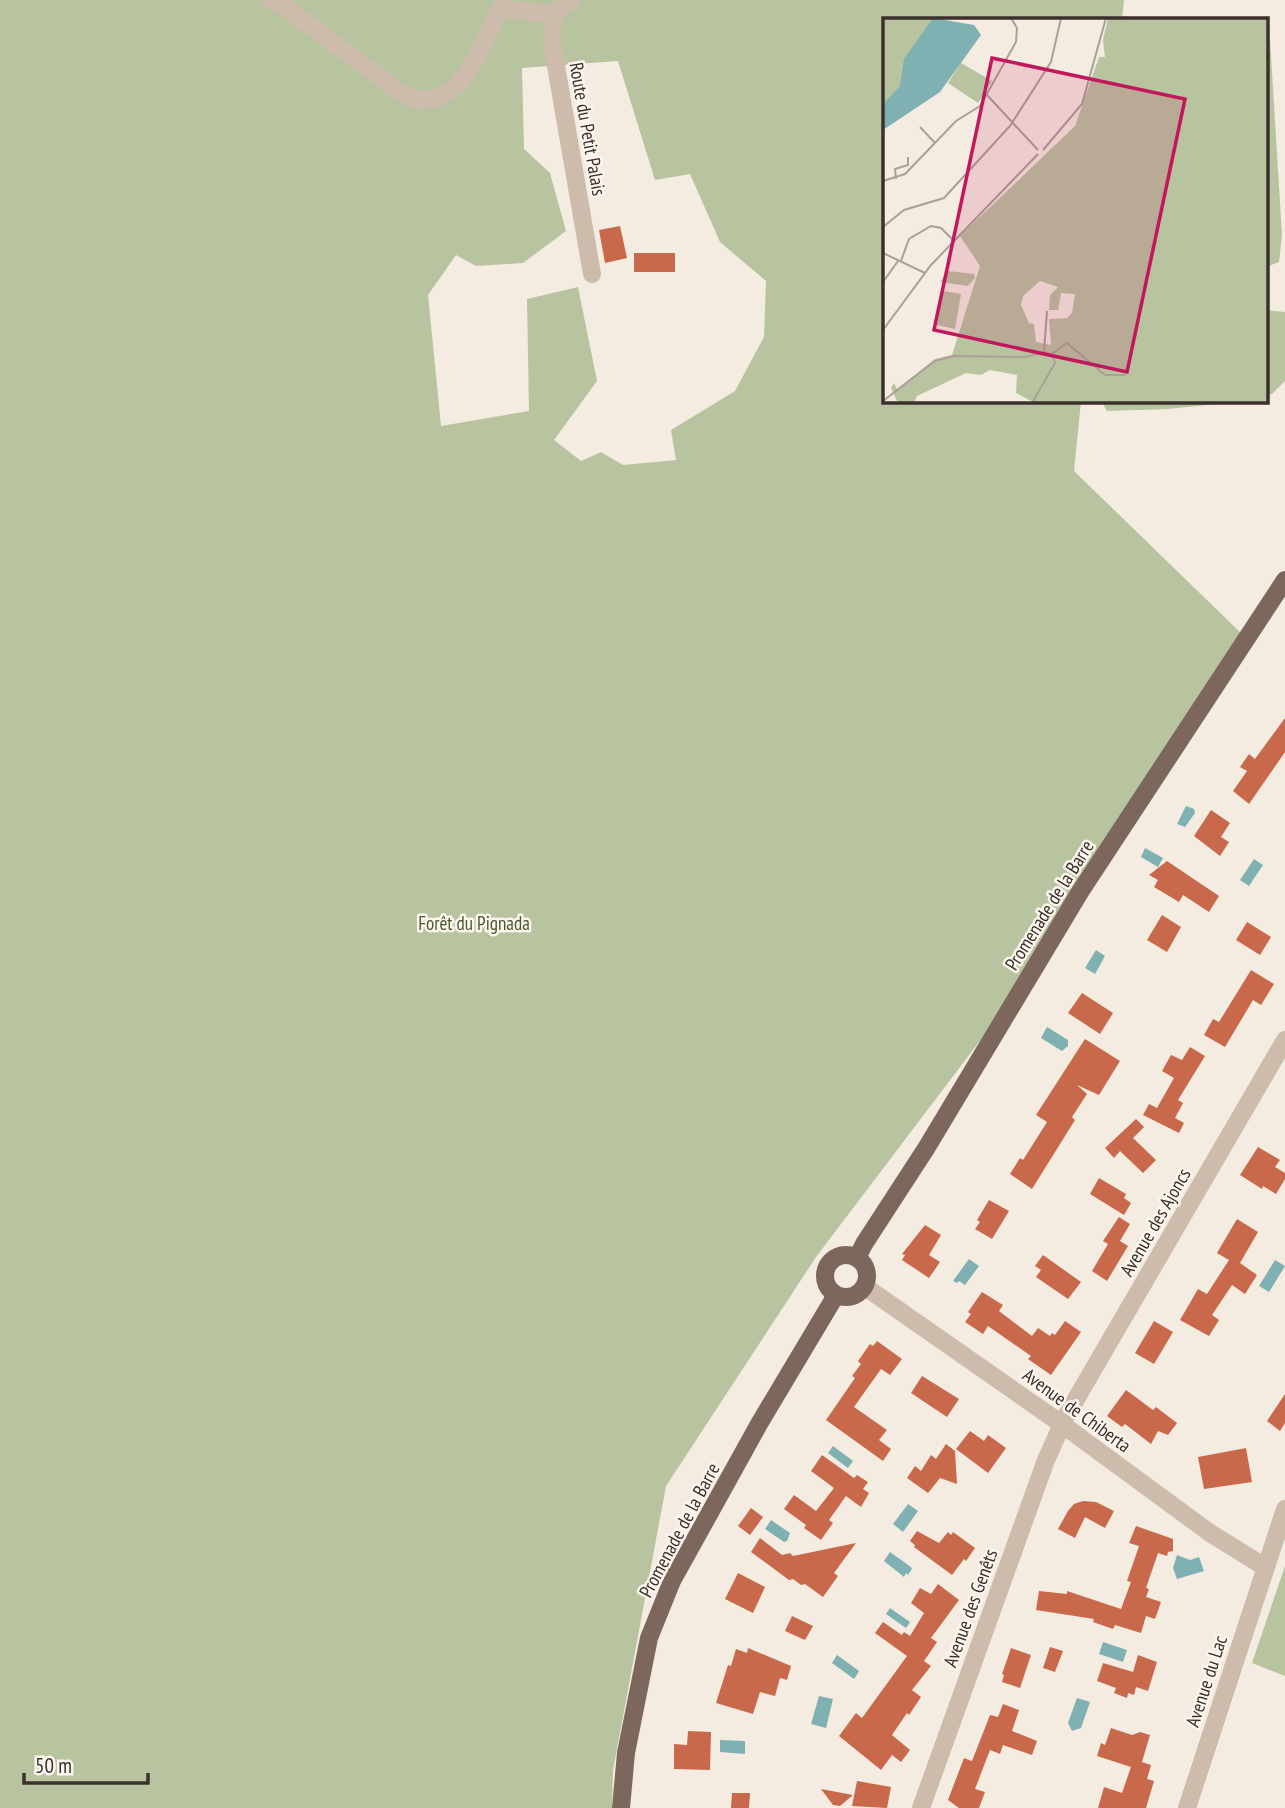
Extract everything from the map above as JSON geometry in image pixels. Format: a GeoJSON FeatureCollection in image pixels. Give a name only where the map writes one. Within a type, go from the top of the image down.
{"type":"FeatureCollection","features":[{"type":"Feature","properties":{"kind":"main road","name":"Promenade de la Barre"},"geometry":{"type":"LineString","coordinates":[[857,1258],[934,1136],[1080,892],[1282,590]]}},
{"type":"Feature","properties":{"kind":"main road"},"geometry":{"type":"LineString","coordinates":[[842,1255],[857,1258],[866,1270],[864,1286],[860,1292],[849,1297],[836,1295],[825,1283],[824,1273],[828,1263],[842,1255]]}},
{"type":"Feature","properties":{"kind":"main road","name":"Promenade de la Barre"},"geometry":{"type":"LineString","coordinates":[[621,1808],[626,1753],[649,1638],[672,1581],[759,1424],[836,1295]]}},
{"type":"Feature","properties":{"kind":"street"},"geometry":{"type":"LineString","coordinates":[[270,0],[285,7],[404,95],[419,101],[444,95],[462,79],[473,62],[495,4],[553,14],[572,0]]}},
{"type":"Feature","properties":{"kind":"street","name":"Route du Petit Palais"},"geometry":{"type":"LineString","coordinates":[[553,14],[552,43],[592,274]]}},
{"type":"Feature","properties":{"kind":"street","name":"Avenue des Ajoncs"},"geometry":{"type":"LineString","coordinates":[[1063,1425],[1075,1398],[1285,1040]]}},
{"type":"Feature","properties":{"kind":"street","name":"Avenue de Chiberta"},"geometry":{"type":"LineString","coordinates":[[864,1286],[1210,1532],[1265,1567]]}},
{"type":"Feature","properties":{"kind":"street","name":"Avenue des Genêts"},"geometry":{"type":"LineString","coordinates":[[921,1808],[1046,1460],[1063,1425]]}},
{"type":"Feature","properties":{"kind":"street","name":"Avenue du Lac"},"geometry":{"type":"LineString","coordinates":[[1187,1808],[1285,1509]]}},
{"type":"Feature","properties":{"kind":"green space","name":"Forêt du Pignada"},"geometry":{"type":"Polygon","coordinates":[[[0,0],[1124,0],[1122,18],[883,18],[883,402],[1081,402],[1074,471],[1243,635],[1051,947],[816,1257],[666,1486],[613,1770],[612,1808],[0,1808],[0,0]],[[618,61],[522,68],[524,149],[550,173],[566,231],[523,263],[476,266],[456,255],[428,295],[441,426],[529,411],[527,299],[578,287],[597,381],[554,440],[581,461],[601,452],[623,465],[676,460],[671,430],[735,391],[764,337],[766,281],[720,242],[690,174],[655,180],[618,61]]]}},
{"type":"Feature","properties":{"kind":"green space"},"geometry":{"type":"Polygon","coordinates":[[[1268,38],[1282,235],[1279,262],[1268,266],[1268,38]]]}},
{"type":"Feature","properties":{"kind":"green space"},"geometry":{"type":"Polygon","coordinates":[[[1268,310],[1285,312],[1285,381],[1268,395],[1268,310]]]}},
{"type":"Feature","properties":{"kind":"green space"},"geometry":{"type":"Polygon","coordinates":[[[1102,402],[1236,402],[1168,409],[1107,411],[1102,402]]]}},
{"type":"Feature","properties":{"kind":"green space"},"geometry":{"type":"Polygon","coordinates":[[[1285,1566],[1285,1676],[1252,1663],[1285,1566]]]}},
{"type":"Feature","properties":{"kind":"water"},"geometry":{"type":"Polygon","coordinates":[[[1186,806],[1194,809],[1195,813],[1185,827],[1177,824],[1186,806]]]}},
{"type":"Feature","properties":{"kind":"water"},"geometry":{"type":"Polygon","coordinates":[[[1145,848],[1163,858],[1158,867],[1141,857],[1145,848]]]}},
{"type":"Feature","properties":{"kind":"water"},"geometry":{"type":"Polygon","coordinates":[[[1254,859],[1263,865],[1249,886],[1240,880],[1254,859]]]}},
{"type":"Feature","properties":{"kind":"water"},"geometry":{"type":"Polygon","coordinates":[[[1096,950],[1105,956],[1095,974],[1085,968],[1096,950]]]}},
{"type":"Feature","properties":{"kind":"water"},"geometry":{"type":"Polygon","coordinates":[[[1047,1027],[1068,1040],[1068,1046],[1062,1051],[1041,1038],[1047,1027]]]}},
{"type":"Feature","properties":{"kind":"water"},"geometry":{"type":"Polygon","coordinates":[[[969,1259],[979,1266],[965,1285],[953,1281],[969,1259]]]}},
{"type":"Feature","properties":{"kind":"water"},"geometry":{"type":"Polygon","coordinates":[[[1275,1260],[1285,1266],[1269,1292],[1259,1286],[1275,1260]]]}},
{"type":"Feature","properties":{"kind":"water"},"geometry":{"type":"Polygon","coordinates":[[[833,1446],[853,1461],[848,1468],[828,1453],[833,1446]]]}},
{"type":"Feature","properties":{"kind":"water"},"geometry":{"type":"Polygon","coordinates":[[[908,1504],[918,1511],[903,1532],[893,1524],[908,1504]]]}},
{"type":"Feature","properties":{"kind":"water"},"geometry":{"type":"Polygon","coordinates":[[[771,1520],[790,1533],[787,1541],[784,1542],[765,1529],[771,1520]]]}},
{"type":"Feature","properties":{"kind":"water"},"geometry":{"type":"Polygon","coordinates":[[[890,1552],[911,1567],[908,1575],[906,1573],[904,1577],[884,1561],[890,1552]]]}},
{"type":"Feature","properties":{"kind":"water"},"geometry":{"type":"Polygon","coordinates":[[[1177,1555],[1190,1560],[1199,1557],[1204,1571],[1177,1579],[1173,1568],[1177,1555]]]}},
{"type":"Feature","properties":{"kind":"water"},"geometry":{"type":"Polygon","coordinates":[[[890,1608],[910,1622],[906,1628],[886,1614],[890,1608]]]}},
{"type":"Feature","properties":{"kind":"water"},"geometry":{"type":"Polygon","coordinates":[[[1103,1642],[1127,1650],[1123,1662],[1099,1654],[1103,1642]]]}},
{"type":"Feature","properties":{"kind":"water"},"geometry":{"type":"Polygon","coordinates":[[[837,1655],[859,1671],[854,1679],[832,1663],[837,1655]]]}},
{"type":"Feature","properties":{"kind":"water"},"geometry":{"type":"Polygon","coordinates":[[[819,1696],[833,1699],[826,1728],[811,1724],[819,1696]]]}},
{"type":"Feature","properties":{"kind":"water"},"geometry":{"type":"Polygon","coordinates":[[[1077,1698],[1090,1702],[1081,1728],[1072,1731],[1068,1723],[1077,1698]]]}},
{"type":"Feature","properties":{"kind":"water"},"geometry":{"type":"Polygon","coordinates":[[[720,1740],[745,1741],[745,1754],[720,1752],[720,1740]]]}},
{"type":"Feature","properties":{"kind":"building"},"geometry":{"type":"Polygon","coordinates":[[[620,226],[627,258],[605,263],[599,230],[620,226]]]}},
{"type":"Feature","properties":{"kind":"building"},"geometry":{"type":"Polygon","coordinates":[[[634,253],[675,253],[675,272],[634,272],[634,253]]]}},
{"type":"Feature","properties":{"kind":"building"},"geometry":{"type":"Polygon","coordinates":[[[1285,718],[1285,752],[1249,804],[1233,791],[1247,771],[1240,767],[1249,754],[1255,759],[1285,718]]]}},
{"type":"Feature","properties":{"kind":"building"},"geometry":{"type":"Polygon","coordinates":[[[1211,810],[1230,823],[1221,837],[1229,842],[1220,856],[1194,836],[1211,810]]]}},
{"type":"Feature","properties":{"kind":"building"},"geometry":{"type":"Polygon","coordinates":[[[1167,861],[1219,896],[1209,912],[1183,895],[1179,902],[1154,887],[1158,880],[1149,875],[1167,861]]]}},
{"type":"Feature","properties":{"kind":"building"},"geometry":{"type":"Polygon","coordinates":[[[1162,915],[1181,927],[1167,952],[1147,940],[1162,915]]]}},
{"type":"Feature","properties":{"kind":"building"},"geometry":{"type":"Polygon","coordinates":[[[1247,922],[1271,937],[1260,955],[1236,940],[1247,922]]]}},
{"type":"Feature","properties":{"kind":"building"},"geometry":{"type":"Polygon","coordinates":[[[1251,970],[1274,984],[1261,1005],[1253,1000],[1225,1047],[1204,1035],[1213,1019],[1219,1022],[1251,970]]]}},
{"type":"Feature","properties":{"kind":"building"},"geometry":{"type":"Polygon","coordinates":[[[1082,993],[1113,1013],[1100,1034],[1068,1013],[1082,993]]]}},
{"type":"Feature","properties":{"kind":"building"},"geometry":{"type":"Polygon","coordinates":[[[1085,1039],[1120,1061],[1099,1095],[1077,1085],[1087,1094],[1072,1117],[1075,1120],[1032,1189],[1010,1174],[1020,1158],[1023,1160],[1047,1122],[1036,1115],[1085,1039]]]}},
{"type":"Feature","properties":{"kind":"building"},"geometry":{"type":"Polygon","coordinates":[[[1190,1047],[1205,1056],[1178,1100],[1183,1103],[1175,1118],[1184,1123],[1179,1133],[1143,1115],[1149,1104],[1157,1108],[1174,1078],[1162,1071],[1171,1055],[1182,1060],[1190,1047]]]}},
{"type":"Feature","properties":{"kind":"building"},"geometry":{"type":"Polygon","coordinates":[[[1136,1119],[1144,1127],[1133,1138],[1156,1160],[1143,1173],[1120,1151],[1114,1158],[1105,1148],[1136,1119]]]}},
{"type":"Feature","properties":{"kind":"building"},"geometry":{"type":"Polygon","coordinates":[[[1258,1147],[1280,1160],[1275,1167],[1285,1173],[1285,1179],[1276,1194],[1263,1186],[1262,1189],[1240,1175],[1258,1147]]]}},
{"type":"Feature","properties":{"kind":"building"},"geometry":{"type":"Polygon","coordinates":[[[1099,1178],[1126,1194],[1124,1198],[1131,1203],[1124,1215],[1090,1194],[1099,1178]]]}},
{"type":"Feature","properties":{"kind":"building"},"geometry":{"type":"Polygon","coordinates":[[[989,1200],[1009,1211],[992,1239],[975,1229],[980,1222],[977,1220],[989,1200]]]}},
{"type":"Feature","properties":{"kind":"building"},"geometry":{"type":"Polygon","coordinates":[[[1119,1217],[1130,1224],[1120,1241],[1128,1246],[1107,1281],[1092,1271],[1108,1244],[1103,1241],[1119,1217]]]}},
{"type":"Feature","properties":{"kind":"building"},"geometry":{"type":"Polygon","coordinates":[[[1237,1219],[1258,1232],[1240,1263],[1257,1275],[1245,1294],[1232,1285],[1212,1315],[1219,1320],[1209,1336],[1180,1320],[1198,1289],[1207,1294],[1229,1260],[1217,1253],[1237,1219]]]}},
{"type":"Feature","properties":{"kind":"building"},"geometry":{"type":"Polygon","coordinates":[[[925,1225],[941,1235],[929,1255],[940,1262],[929,1278],[902,1260],[905,1255],[902,1254],[925,1225]]]}},
{"type":"Feature","properties":{"kind":"building"},"geometry":{"type":"Polygon","coordinates":[[[1043,1255],[1081,1282],[1068,1299],[1036,1277],[1041,1270],[1035,1266],[1043,1255]]]}},
{"type":"Feature","properties":{"kind":"building"},"geometry":{"type":"Polygon","coordinates":[[[982,1292],[1003,1305],[999,1311],[1032,1336],[1038,1328],[1050,1336],[1052,1333],[1055,1335],[1065,1321],[1081,1332],[1051,1375],[1028,1359],[1031,1356],[988,1326],[983,1334],[965,1322],[971,1314],[968,1312],[982,1292]]]}},
{"type":"Feature","properties":{"kind":"building"},"geometry":{"type":"Polygon","coordinates":[[[1154,1321],[1173,1332],[1154,1364],[1135,1353],[1154,1321]]]}},
{"type":"Feature","properties":{"kind":"building"},"geometry":{"type":"Polygon","coordinates":[[[877,1341],[902,1359],[890,1375],[881,1369],[854,1407],[887,1430],[879,1440],[891,1449],[883,1461],[826,1420],[855,1378],[852,1376],[861,1364],[858,1361],[870,1344],[873,1346],[877,1341]]]}},
{"type":"Feature","properties":{"kind":"building"},"geometry":{"type":"Polygon","coordinates":[[[922,1376],[959,1399],[947,1417],[911,1393],[922,1376]]]}},
{"type":"Feature","properties":{"kind":"building"},"geometry":{"type":"Polygon","coordinates":[[[1126,1390],[1153,1410],[1156,1407],[1177,1423],[1168,1435],[1158,1431],[1151,1444],[1125,1424],[1122,1427],[1107,1416],[1126,1390]]]}},
{"type":"Feature","properties":{"kind":"building"},"geometry":{"type":"Polygon","coordinates":[[[1285,1394],[1285,1423],[1280,1431],[1267,1421],[1285,1394]]]}},
{"type":"Feature","properties":{"kind":"building"},"geometry":{"type":"Polygon","coordinates":[[[970,1431],[984,1441],[988,1435],[1006,1448],[988,1473],[956,1449],[970,1431]]]}},
{"type":"Feature","properties":{"kind":"building"},"geometry":{"type":"Polygon","coordinates":[[[946,1444],[955,1451],[957,1484],[940,1478],[928,1493],[907,1478],[915,1466],[921,1471],[931,1455],[936,1459],[946,1444]]]}},
{"type":"Feature","properties":{"kind":"building"},"geometry":{"type":"Polygon","coordinates":[[[1246,1448],[1252,1482],[1204,1489],[1198,1457],[1246,1448]]]}},
{"type":"Feature","properties":{"kind":"building"},"geometry":{"type":"Polygon","coordinates":[[[822,1455],[854,1478],[857,1475],[868,1482],[863,1489],[869,1493],[861,1507],[846,1496],[829,1520],[833,1523],[821,1540],[784,1509],[794,1495],[816,1511],[834,1488],[811,1471],[822,1455]]]}},
{"type":"Feature","properties":{"kind":"building"},"geometry":{"type":"Polygon","coordinates":[[[1083,1501],[1096,1502],[1114,1511],[1105,1528],[1085,1517],[1075,1538],[1058,1529],[1074,1504],[1083,1501]]]}},
{"type":"Feature","properties":{"kind":"building"},"geometry":{"type":"Polygon","coordinates":[[[751,1508],[763,1517],[750,1535],[738,1526],[751,1508]]]}},
{"type":"Feature","properties":{"kind":"building"},"geometry":{"type":"Polygon","coordinates":[[[1136,1526],[1173,1539],[1173,1551],[1168,1552],[1167,1556],[1158,1553],[1146,1588],[1149,1589],[1146,1597],[1161,1602],[1155,1619],[1146,1616],[1141,1633],[1115,1625],[1113,1629],[1093,1622],[1094,1619],[1036,1610],[1039,1591],[1067,1594],[1067,1591],[1121,1609],[1131,1582],[1127,1581],[1139,1546],[1129,1543],[1136,1526]]]}},
{"type":"Feature","properties":{"kind":"building"},"geometry":{"type":"Polygon","coordinates":[[[917,1531],[939,1543],[948,1532],[951,1535],[953,1532],[975,1548],[952,1575],[914,1547],[910,1541],[917,1531]]]}},
{"type":"Feature","properties":{"kind":"building"},"geometry":{"type":"Polygon","coordinates":[[[760,1538],[782,1555],[790,1553],[793,1556],[856,1543],[834,1573],[838,1576],[823,1597],[805,1584],[789,1580],[751,1552],[760,1538]]]}},
{"type":"Feature","properties":{"kind":"building"},"geometry":{"type":"Polygon","coordinates":[[[738,1573],[765,1587],[753,1613],[725,1599],[738,1573]]]}},
{"type":"Feature","properties":{"kind":"building"},"geometry":{"type":"Polygon","coordinates":[[[938,1584],[959,1600],[931,1638],[937,1642],[924,1661],[931,1666],[912,1690],[921,1697],[892,1735],[910,1750],[901,1762],[892,1755],[881,1770],[839,1736],[856,1713],[862,1718],[907,1656],[875,1633],[883,1622],[902,1635],[904,1632],[910,1636],[924,1613],[911,1603],[920,1588],[931,1594],[938,1584]]]}},
{"type":"Feature","properties":{"kind":"building"},"geometry":{"type":"Polygon","coordinates":[[[792,1616],[813,1626],[805,1640],[785,1631],[792,1616]]]}},
{"type":"Feature","properties":{"kind":"building"},"geometry":{"type":"Polygon","coordinates":[[[1050,1647],[1063,1651],[1055,1672],[1043,1668],[1050,1647]]]}},
{"type":"Feature","properties":{"kind":"building"},"geometry":{"type":"Polygon","coordinates":[[[748,1648],[791,1666],[787,1680],[780,1678],[775,1696],[760,1692],[753,1714],[716,1703],[736,1649],[747,1653],[748,1648]]]}},
{"type":"Feature","properties":{"kind":"building"},"geometry":{"type":"Polygon","coordinates":[[[1011,1648],[1031,1655],[1020,1688],[1002,1682],[1011,1648]]]}},
{"type":"Feature","properties":{"kind":"building"},"geometry":{"type":"Polygon","coordinates":[[[1138,1655],[1157,1662],[1148,1691],[1136,1687],[1134,1695],[1128,1693],[1127,1698],[1114,1693],[1116,1688],[1097,1681],[1103,1663],[1133,1672],[1138,1655]]]}},
{"type":"Feature","properties":{"kind":"building"},"geometry":{"type":"Polygon","coordinates":[[[1003,1704],[1019,1710],[1012,1731],[1037,1741],[1032,1755],[1003,1745],[1000,1754],[990,1750],[975,1789],[985,1792],[979,1808],[959,1808],[948,1800],[964,1758],[972,1761],[990,1715],[998,1717],[1003,1704]]]}},
{"type":"Feature","properties":{"kind":"building"},"geometry":{"type":"Polygon","coordinates":[[[1111,1728],[1132,1735],[1140,1732],[1150,1735],[1142,1762],[1151,1765],[1147,1779],[1154,1781],[1146,1808],[1098,1808],[1104,1787],[1122,1793],[1131,1767],[1097,1756],[1101,1743],[1105,1745],[1111,1728]]]}},
{"type":"Feature","properties":{"kind":"building"},"geometry":{"type":"Polygon","coordinates":[[[688,1731],[711,1732],[710,1770],[674,1769],[674,1744],[687,1745],[688,1731]]]}},
{"type":"Feature","properties":{"kind":"building"},"geometry":{"type":"Polygon","coordinates":[[[857,1781],[891,1787],[887,1808],[852,1806],[857,1781]]]}},
{"type":"Feature","properties":{"kind":"building"},"geometry":{"type":"Polygon","coordinates":[[[821,1789],[853,1795],[840,1806],[833,1805],[821,1789]]]}},
{"type":"Feature","properties":{"kind":"building"},"geometry":{"type":"Polygon","coordinates":[[[732,1793],[750,1793],[749,1808],[731,1808],[732,1793]]]}}]}
